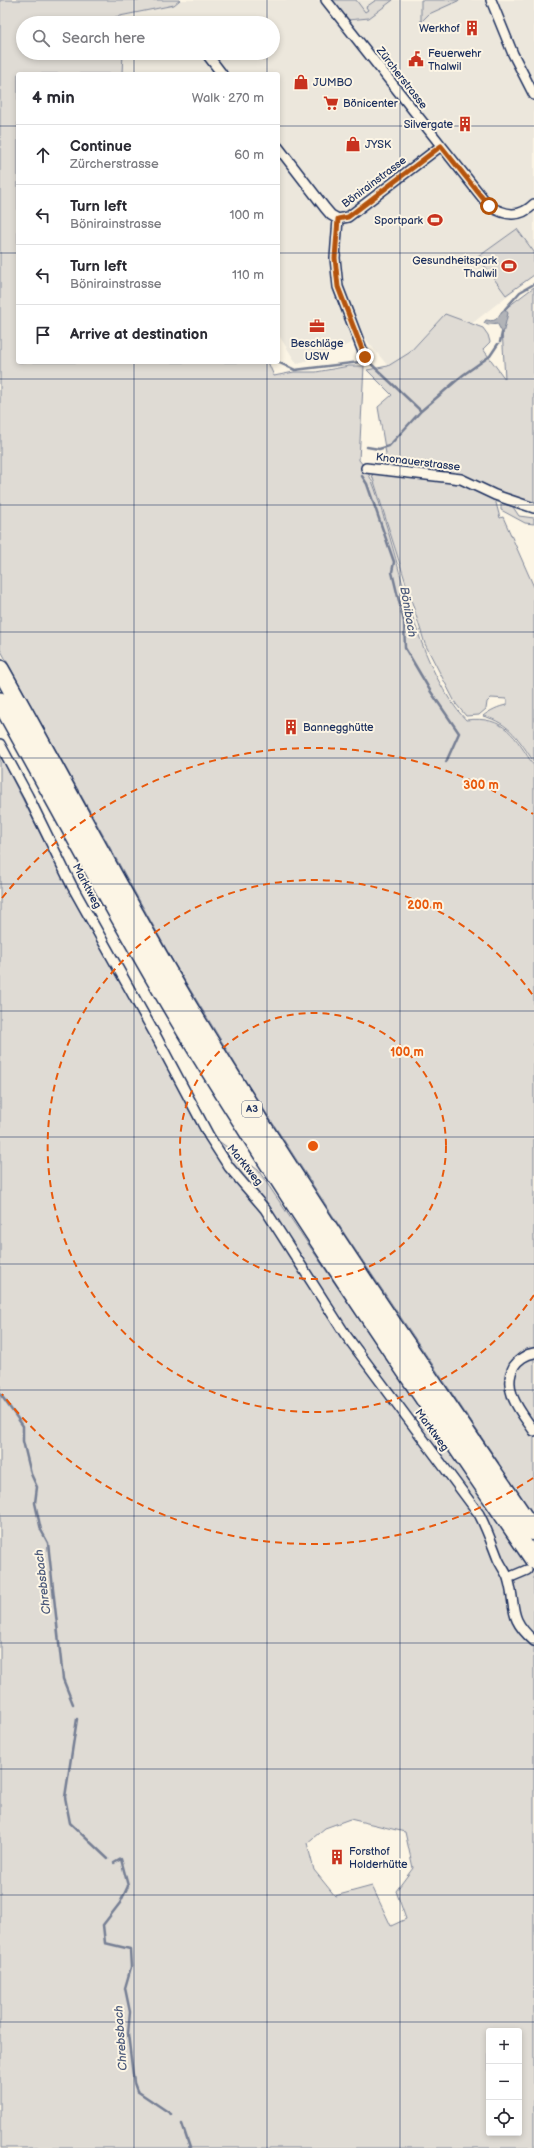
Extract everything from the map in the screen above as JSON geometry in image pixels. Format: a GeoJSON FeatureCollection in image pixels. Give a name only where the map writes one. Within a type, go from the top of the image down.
{"type":"FeatureCollection","features":[{"type":"Feature","properties":{"kind":"highway","name":"A3"},"geometry":{"type":"LineString","coordinates":[[0,669],[153,946],[230,1073],[319,1213],[534,1532]]}},
{"type":"Feature","properties":{"kind":"highway","name":"A3"},"geometry":{"type":"LineString","coordinates":[[0,701],[148,969],[246,1128],[531,1565]]}},
{"type":"Feature","properties":{"kind":"street","name":"Zürcherstrasse"},"geometry":{"type":"LineString","coordinates":[[326,0],[489,206],[508,215],[523,212],[534,204]]}},
{"type":"Feature","properties":{"kind":"street"},"geometry":{"type":"LineString","coordinates":[[491,0],[513,54],[534,95]]}},
{"type":"Feature","properties":{"kind":"street"},"geometry":{"type":"LineString","coordinates":[[211,60],[220,72]]}},
{"type":"Feature","properties":{"kind":"street","name":"Bönirainstrasse"},"geometry":{"type":"LineString","coordinates":[[365,357],[338,287],[335,258],[338,219],[348,217],[441,146]]}},
{"type":"Feature","properties":{"kind":"street"},"geometry":{"type":"LineString","coordinates":[[280,150],[328,213],[338,219]]}},
{"type":"Feature","properties":{"kind":"street","name":"Knonauerstrasse"},"geometry":{"type":"LineString","coordinates":[[366,468],[461,479],[495,495],[534,508]]}},
{"type":"Feature","properties":{"kind":"street","name":"Marktweg"},"geometry":{"type":"LineString","coordinates":[[0,744],[25,790],[72,886],[157,1038],[209,1136],[228,1167],[265,1209],[345,1334],[479,1514],[489,1532],[499,1560],[508,1578]]}},
{"type":"Feature","properties":{"kind":"street"},"geometry":{"type":"LineString","coordinates":[[534,1353],[529,1353],[516,1362],[510,1373],[510,1388],[515,1403],[534,1431]]}},
{"type":"Feature","properties":{"kind":"street"},"geometry":{"type":"LineString","coordinates":[[531,1565],[508,1578],[512,1610],[523,1632],[534,1641]]}},
{"type":"Feature","properties":{"kind":"shaded area"},"geometry":{"type":"Polygon","coordinates":[[[0,0],[180,0],[174,5],[120,16],[16,16],[16,60],[123,60],[122,72],[16,72],[16,364],[269,364],[274,376],[294,372],[316,372],[349,366],[364,366],[359,460],[368,473],[375,489],[407,599],[426,653],[437,678],[450,700],[466,720],[479,719],[490,721],[508,730],[534,766],[534,2148],[0,2148],[0,755],[62,876],[129,994],[197,1125],[258,1170],[470,1483],[499,1463],[346,1236],[250,1088],[174,963],[0,649],[0,0]],[[350,1819],[325,1828],[307,1843],[314,1870],[335,1896],[372,1886],[391,1926],[406,1919],[396,1891],[413,1868],[405,1832],[350,1819]]]}},
{"type":"Feature","properties":{"kind":"shaded area"},"geometry":{"type":"Polygon","coordinates":[[[180,0],[534,0],[534,275],[470,325],[444,315],[409,353],[388,366],[363,336],[343,347],[297,364],[280,337],[280,72],[122,72],[123,60],[280,60],[280,16],[120,16],[174,5],[180,0]]]}},
{"type":"Feature","properties":{"kind":"shaded area"},"geometry":{"type":"Polygon","coordinates":[[[332,0],[356,0],[365,12],[368,10],[366,7],[376,0],[393,0],[369,18],[348,20],[332,0]]]}},
{"type":"Feature","properties":{"kind":"shaded area"},"geometry":{"type":"Polygon","coordinates":[[[421,0],[460,0],[429,14],[421,22],[421,0]]]}},
{"type":"Feature","properties":{"kind":"shaded area","name":"Gesundheitspark Thalwil"},"geometry":{"type":"Polygon","coordinates":[[[517,229],[534,252],[534,275],[506,295],[478,257],[517,229]]]}},
{"type":"Feature","properties":{"kind":"shaded area"},"geometry":{"type":"Polygon","coordinates":[[[534,287],[534,506],[495,499],[500,518],[503,517],[534,587],[534,762],[513,733],[500,723],[483,716],[494,709],[507,705],[507,699],[491,698],[487,702],[486,709],[479,715],[466,716],[456,704],[425,644],[372,475],[382,467],[378,465],[386,454],[378,407],[392,395],[367,370],[388,366],[409,353],[445,314],[483,328],[488,335],[490,342],[483,349],[505,379],[501,312],[534,287]]]}},
{"type":"Feature","properties":{"kind":"shaded area"},"geometry":{"type":"Polygon","coordinates":[[[505,309],[508,313],[503,334],[497,323],[488,325],[484,323],[486,320],[490,321],[496,319],[505,309]]]}},
{"type":"Feature","properties":{"kind":"shaded area"},"geometry":{"type":"Polygon","coordinates":[[[501,503],[513,507],[519,516],[534,518],[534,524],[525,523],[501,510],[501,503]]]}},
{"type":"Feature","properties":{"kind":"waterway","name":"Bönibach"},"geometry":{"type":"LineString","coordinates":[[505,309],[520,292],[534,284]]}},
{"type":"Feature","properties":{"kind":"waterway","name":"Bönibach"},"geometry":{"type":"LineString","coordinates":[[500,342],[502,333]]}},
{"type":"Feature","properties":{"kind":"waterway","name":"Bönibach"},"geometry":{"type":"LineString","coordinates":[[367,447],[379,449],[389,446],[421,411],[463,375],[490,356],[498,344]]}},
{"type":"Feature","properties":{"kind":"waterway"},"geometry":{"type":"LineString","coordinates":[[280,363],[295,370],[368,361],[421,411]]}},
{"type":"Feature","properties":{"kind":"waterway","name":"Bönibach"},"geometry":{"type":"LineString","coordinates":[[362,476],[367,484],[394,562],[392,572],[404,622],[405,648],[431,692],[459,733],[446,762]]}},
{"type":"Feature","properties":{"kind":"waterway","name":"Chrebsbach"},"geometry":{"type":"LineString","coordinates":[[1,1395],[23,1426],[23,1441],[31,1474],[37,1487],[35,1503],[41,1530],[48,1543],[63,1679],[73,1704]]}},
{"type":"Feature","properties":{"kind":"waterway","name":"Chrebsbach"},"geometry":{"type":"LineString","coordinates":[[77,1719],[65,1797],[70,1823],[108,1859]]}},
{"type":"Feature","properties":{"kind":"waterway","name":"Chrebsbach"},"geometry":{"type":"LineString","coordinates":[[114,1863],[121,1859],[128,1886],[120,1903],[103,1925],[105,1943],[130,1949],[131,1967],[125,1988],[130,2012],[128,2034],[134,2083],[137,2091],[171,2114]]}},
{"type":"Feature","properties":{"kind":"waterway","name":"Chrebsbach"},"geometry":{"type":"LineString","coordinates":[[182,2124],[190,2148]]}},
{"type":"Feature","properties":{"kind":"place","name":"Werkhof"},"geometry":{"type":"Point","coordinates":[472,28]}},
{"type":"Feature","properties":{"kind":"place","name":"Feuerwehr Thalwil"},"geometry":{"type":"Point","coordinates":[416,59]}},
{"type":"Feature","properties":{"kind":"place","name":"JUMBO"},"geometry":{"type":"Point","coordinates":[301,82]}},
{"type":"Feature","properties":{"kind":"place","name":"Bönicenter"},"geometry":{"type":"Point","coordinates":[331,103]}},
{"type":"Feature","properties":{"kind":"place","name":"Silvergate"},"geometry":{"type":"Point","coordinates":[465,124]}},
{"type":"Feature","properties":{"kind":"place","name":"JYSK"},"geometry":{"type":"Point","coordinates":[353,144]}},
{"type":"Feature","properties":{"kind":"place","name":"Sportpark"},"geometry":{"type":"Point","coordinates":[435,220]}},
{"type":"Feature","properties":{"kind":"place","name":"Gesundheitspark Thalwil"},"geometry":{"type":"Point","coordinates":[509,266]}},
{"type":"Feature","properties":{"kind":"place","name":"Beschläge USW"},"geometry":{"type":"Point","coordinates":[317,326]}},
{"type":"Feature","properties":{"kind":"place","name":"Bannegghütte"},"geometry":{"type":"Point","coordinates":[291,727]}},
{"type":"Feature","properties":{"kind":"place","name":"Forsthof Holderhütte"},"geometry":{"type":"Point","coordinates":[337,1857]}},
{"type":"Feature","properties":{"kind":"route"},"geometry":{"type":"LineString","coordinates":[[365,357],[361,342],[354,330],[340,296],[336,278],[335,258],[338,219],[348,217],[441,146],[489,206]]}}]}
